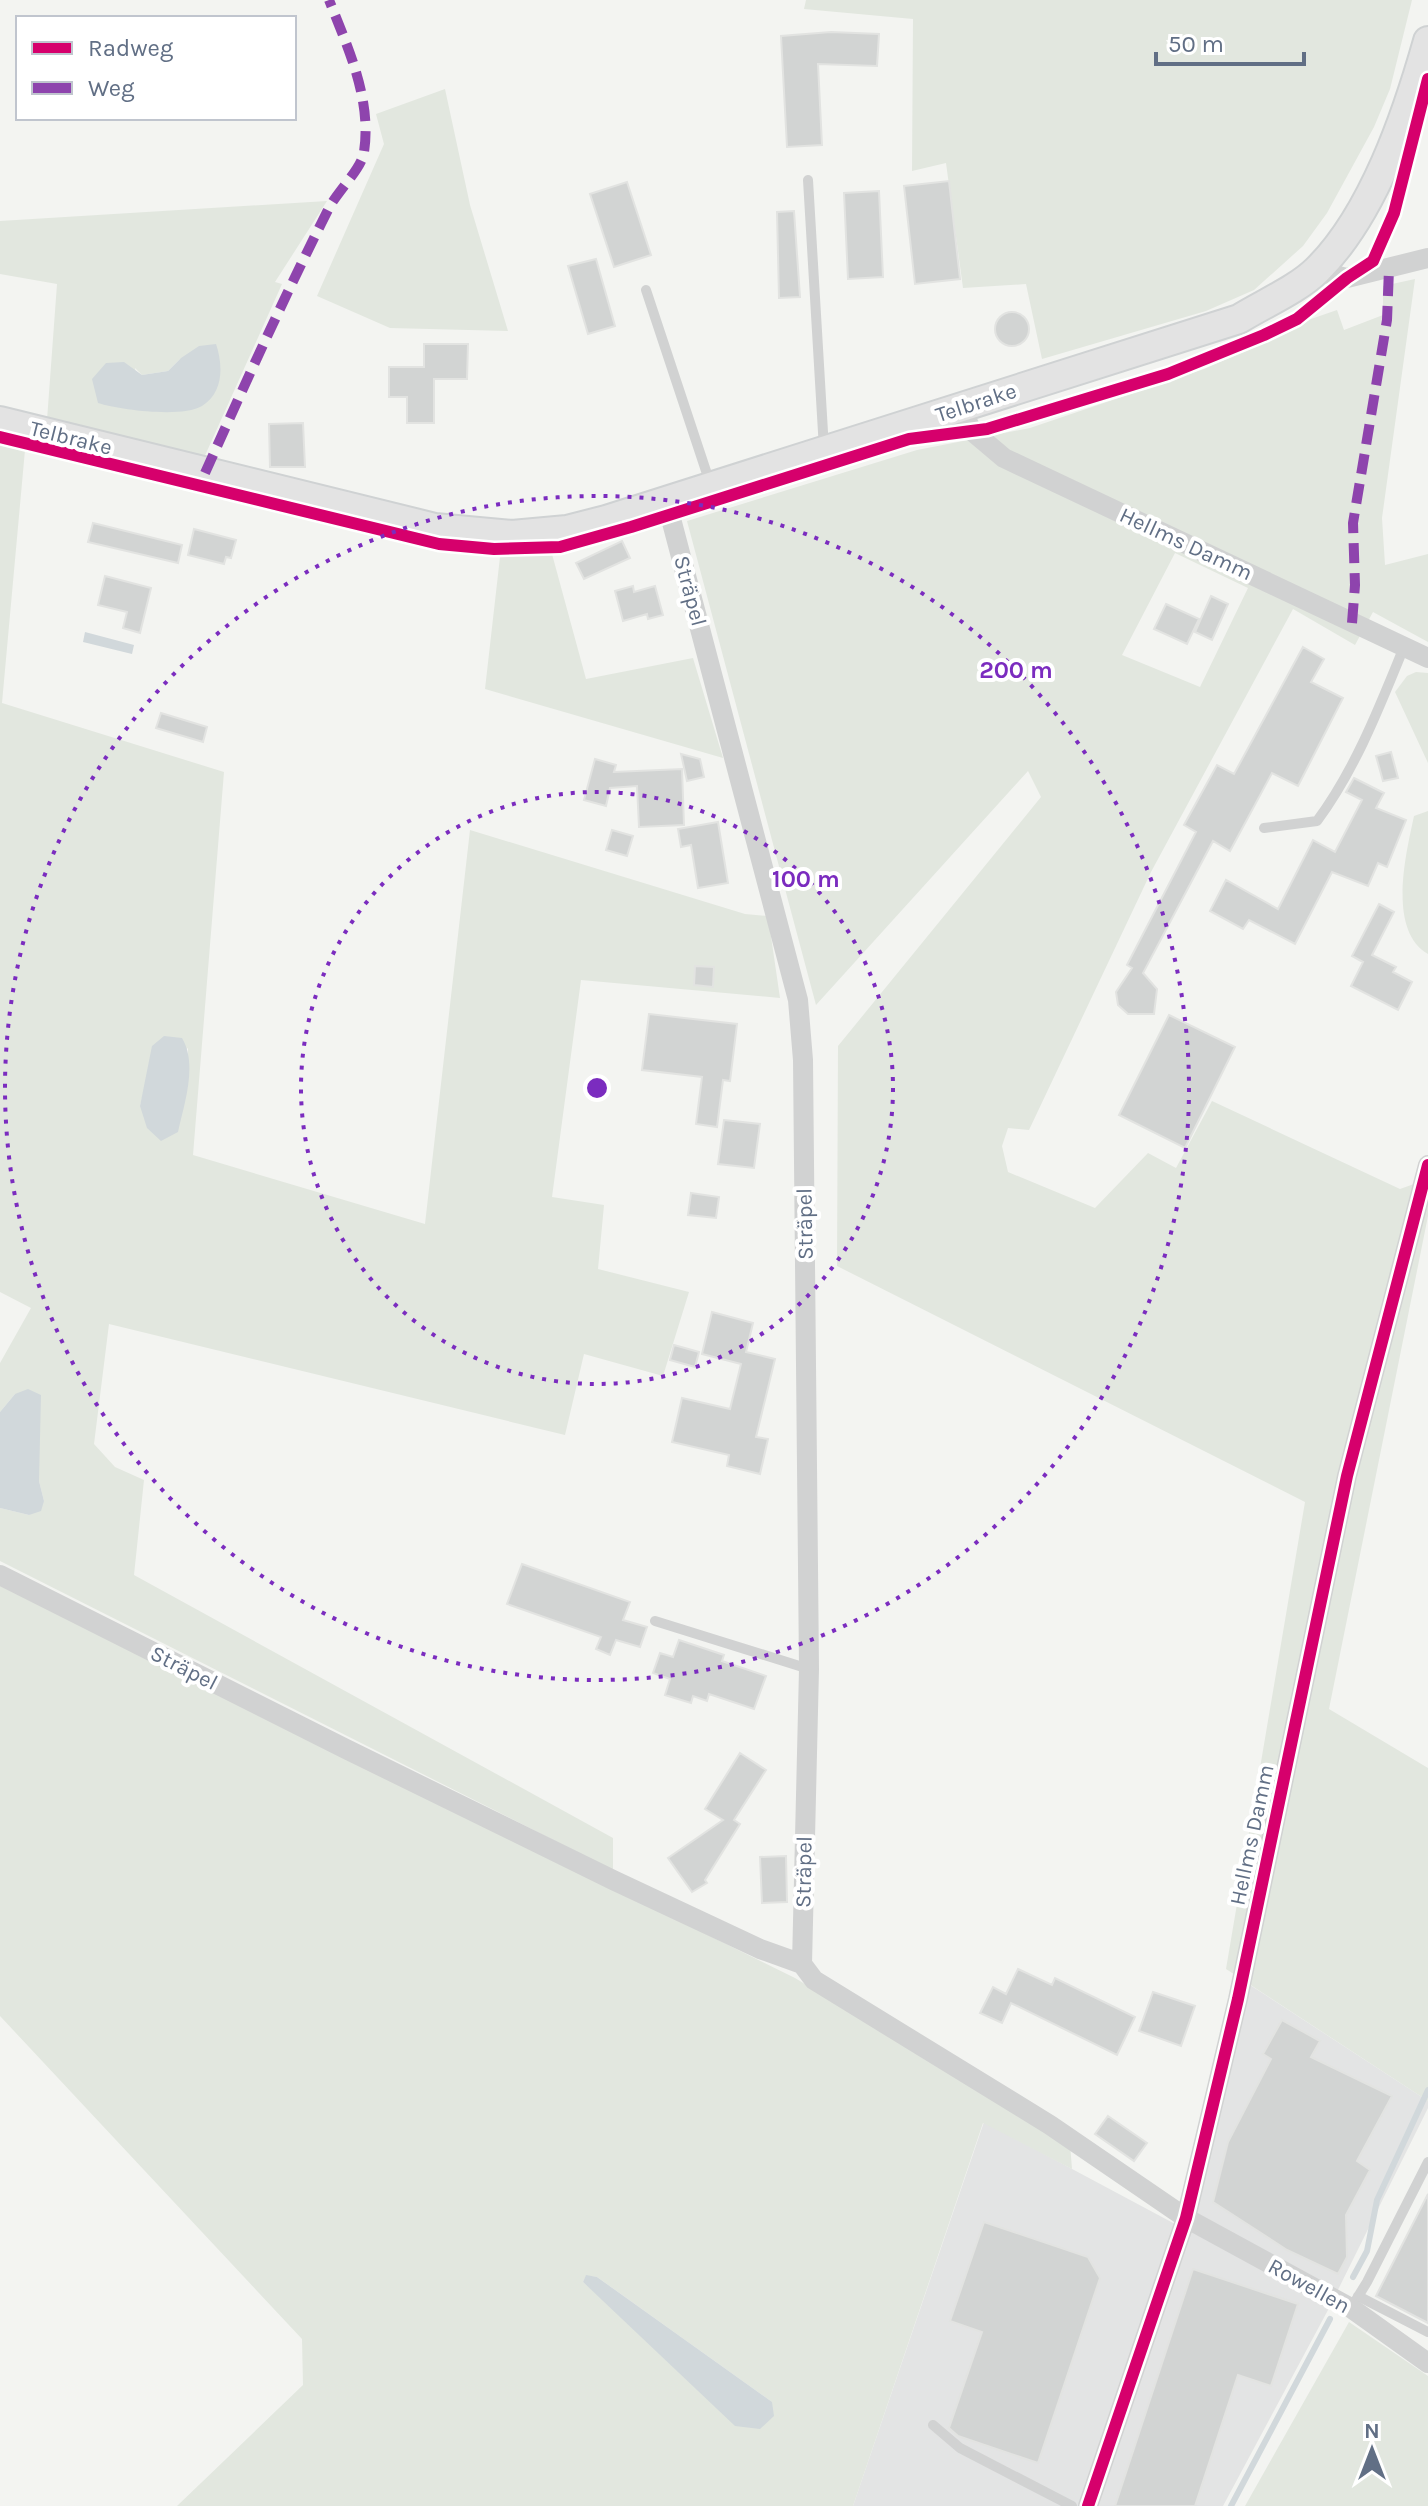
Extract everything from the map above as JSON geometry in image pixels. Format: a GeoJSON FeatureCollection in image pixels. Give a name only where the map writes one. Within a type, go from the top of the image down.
{"type":"FeatureCollection","features":[{"type":"Feature","properties":{"kind":"street","name":"Telbrake"},"geometry":{"type":"LineString","coordinates":[[0,421],[435,528],[474,534],[512,535],[567,530],[670,502],[1239,319],[1316,271],[1354,223],[1380,176],[1413,95],[1428,41]]}},
{"type":"Feature","properties":{"kind":"street"},"geometry":{"type":"LineString","coordinates":[[1316,271],[1347,278],[1428,258]]}},
{"type":"Feature","properties":{"kind":"street","name":"Hellms Damm"},"geometry":{"type":"LineString","coordinates":[[961,408],[972,431],[1004,458],[1428,658]]}},
{"type":"Feature","properties":{"kind":"street","name":"Sträpel"},"geometry":{"type":"LineString","coordinates":[[670,502],[670,515],[798,1000],[803,1060],[809,1669],[802,1964]]}},
{"type":"Feature","properties":{"kind":"street","name":"Hellms Damm"},"geometry":{"type":"LineString","coordinates":[[1088,2506],[1186,2218],[1238,1999],[1347,1476],[1428,1165]]}},
{"type":"Feature","properties":{"kind":"street","name":"Sträpel"},"geometry":{"type":"LineString","coordinates":[[0,1575],[613,1880],[760,1949],[802,1964],[814,1980],[1050,2125],[1186,2218]]}},
{"type":"Feature","properties":{"kind":"street","name":"Rowellen"},"geometry":{"type":"LineString","coordinates":[[1186,2218],[1355,2302],[1428,2363]]}},
{"type":"Feature","properties":{"kind":"lane"},"geometry":{"type":"LineString","coordinates":[[808,180],[825,451]]}},
{"type":"Feature","properties":{"kind":"lane"},"geometry":{"type":"LineString","coordinates":[[646,290],[711,488]]}},
{"type":"Feature","properties":{"kind":"lane"},"geometry":{"type":"LineString","coordinates":[[1264,828],[1317,821],[1331,802],[1363,739],[1404,647]]}},
{"type":"Feature","properties":{"kind":"lane"},"geometry":{"type":"LineString","coordinates":[[655,1621],[809,1669]]}},
{"type":"Feature","properties":{"kind":"lane"},"geometry":{"type":"LineString","coordinates":[[1428,2162],[1355,2302],[1428,2332]]}},
{"type":"Feature","properties":{"kind":"lane"},"geometry":{"type":"LineString","coordinates":[[933,2425],[960,2448],[1072,2506]]}},
{"type":"Feature","properties":{"kind":"shaded area"},"geometry":{"type":"Polygon","coordinates":[[[806,0],[1412,0],[1390,89],[1374,127],[1327,213],[1303,246],[1254,290],[1206,311],[1042,359],[1026,284],[963,288],[946,163],[912,171],[913,19],[804,9],[806,0]]]}},
{"type":"Feature","properties":{"kind":"shaded area"},"geometry":{"type":"Polygon","coordinates":[[[445,89],[470,205],[508,331],[390,328],[317,296],[384,144],[376,114],[445,89]]]}},
{"type":"Feature","properties":{"kind":"shaded area"},"geometry":{"type":"Polygon","coordinates":[[[327,201],[275,282],[282,284],[203,460],[47,420],[57,284],[0,274],[0,221],[327,201]],[[181,358],[168,371],[142,375],[135,368],[141,411],[181,358]]]}},
{"type":"Feature","properties":{"kind":"shaded area"},"geometry":{"type":"Polygon","coordinates":[[[1415,279],[1382,518],[1385,565],[1428,554],[1428,642],[1373,612],[1355,645],[1293,609],[1151,872],[1029,1130],[1008,1128],[1002,1146],[1008,1172],[1095,1208],[1148,1153],[1176,1168],[1212,1101],[1400,1189],[1428,1179],[1428,1216],[1329,1709],[1428,1768],[1428,2101],[1226,1969],[1305,1502],[837,1266],[838,1046],[1041,797],[1028,771],[816,1005],[687,521],[917,450],[1030,428],[1204,369],[1337,310],[1344,330],[1383,315],[1383,286],[1415,279]],[[1175,553],[1122,655],[1200,687],[1248,588],[1175,553]]]}},
{"type":"Feature","properties":{"kind":"shaded area"},"geometry":{"type":"Polygon","coordinates":[[[216,344],[220,378],[214,393],[202,406],[193,410],[166,412],[98,403],[92,379],[106,363],[124,362],[142,375],[168,371],[199,346],[216,344]]]}},
{"type":"Feature","properties":{"kind":"shaded area"},"geometry":{"type":"Polygon","coordinates":[[[0,444],[25,450],[2,703],[224,772],[193,1155],[425,1224],[470,830],[745,914],[768,916],[780,998],[581,980],[552,1197],[604,1205],[598,1269],[689,1292],[663,1376],[584,1354],[565,1435],[109,1324],[94,1444],[115,1467],[144,1480],[134,1575],[613,1838],[613,1870],[0,1561],[0,1508],[29,1515],[44,1501],[39,1481],[38,1440],[15,1394],[0,1412],[0,1363],[31,1308],[0,1292],[0,444]],[[188,1048],[147,1078],[140,1106],[187,1089],[188,1048]]]}},
{"type":"Feature","properties":{"kind":"shaded area"},"geometry":{"type":"Polygon","coordinates":[[[552,554],[586,679],[693,658],[723,758],[485,689],[500,557],[552,554]]]}},
{"type":"Feature","properties":{"kind":"shaded area"},"geometry":{"type":"Polygon","coordinates":[[[85,632],[134,645],[132,654],[83,642],[85,632]]]}},
{"type":"Feature","properties":{"kind":"shaded area"},"geometry":{"type":"Polygon","coordinates":[[[1416,672],[1428,673],[1428,763],[1395,692],[1407,676],[1416,672]]]}},
{"type":"Feature","properties":{"kind":"shaded area"},"geometry":{"type":"Polygon","coordinates":[[[1428,811],[1428,954],[1415,943],[1407,928],[1403,890],[1414,816],[1428,811]]]}},
{"type":"Feature","properties":{"kind":"shaded area"},"geometry":{"type":"Polygon","coordinates":[[[164,1036],[182,1038],[187,1049],[189,1072],[178,1132],[161,1141],[147,1128],[140,1106],[152,1046],[164,1036]]]}},
{"type":"Feature","properties":{"kind":"shaded area"},"geometry":{"type":"Polygon","coordinates":[[[28,1389],[41,1395],[39,1481],[44,1501],[41,1511],[29,1515],[0,1508],[0,1412],[15,1394],[28,1389]]]}},
{"type":"Feature","properties":{"kind":"shaded area"},"geometry":{"type":"Polygon","coordinates":[[[0,1585],[795,1978],[1070,2144],[1072,2169],[983,2123],[853,2506],[177,2506],[303,2385],[302,2339],[0,2016],[0,1585]],[[586,2276],[583,2282],[600,2297],[772,2402],[597,2277],[586,2276]]]}},
{"type":"Feature","properties":{"kind":"shaded area"},"geometry":{"type":"Polygon","coordinates":[[[1250,1985],[1428,2101],[1428,2108],[1328,2310],[1223,2506],[853,2506],[984,2122],[1190,2232],[1250,1985]]]}},
{"type":"Feature","properties":{"kind":"shaded area"},"geometry":{"type":"Polygon","coordinates":[[[586,2275],[597,2277],[772,2402],[774,2416],[760,2429],[735,2426],[583,2282],[586,2275]]]}},
{"type":"Feature","properties":{"kind":"shaded area"},"geometry":{"type":"Polygon","coordinates":[[[1349,2322],[1428,2376],[1428,2506],[1245,2506],[1349,2322]]]}},
{"type":"Feature","properties":{"kind":"building"},"geometry":{"type":"Polygon","coordinates":[[[831,32],[879,34],[877,66],[818,64],[822,145],[787,147],[781,36],[831,32]]]}},
{"type":"Feature","properties":{"kind":"building"},"geometry":{"type":"Polygon","coordinates":[[[949,181],[960,279],[915,284],[904,186],[949,181]]]}},
{"type":"Feature","properties":{"kind":"building"},"geometry":{"type":"Polygon","coordinates":[[[627,182],[651,255],[614,267],[590,194],[627,182]]]}},
{"type":"Feature","properties":{"kind":"building"},"geometry":{"type":"Polygon","coordinates":[[[879,191],[883,277],[848,279],[844,193],[879,191]]]}},
{"type":"Feature","properties":{"kind":"building"},"geometry":{"type":"Polygon","coordinates":[[[794,211],[800,297],[779,298],[777,212],[794,211]]]}},
{"type":"Feature","properties":{"kind":"building"},"geometry":{"type":"Polygon","coordinates":[[[596,259],[615,326],[588,334],[568,266],[596,259]]]}},
{"type":"Feature","properties":{"kind":"building"},"geometry":{"type":"Polygon","coordinates":[[[1012,312],[1024,317],[1029,329],[1024,341],[1012,346],[1000,341],[995,329],[1000,317],[1012,312]]]}},
{"type":"Feature","properties":{"kind":"building"},"geometry":{"type":"Polygon","coordinates":[[[424,344],[468,344],[467,379],[434,379],[434,423],[407,423],[407,397],[389,397],[389,367],[424,367],[424,344]]]}},
{"type":"Feature","properties":{"kind":"building"},"geometry":{"type":"Polygon","coordinates":[[[303,423],[305,467],[270,467],[269,424],[303,423]]]}},
{"type":"Feature","properties":{"kind":"building"},"geometry":{"type":"Polygon","coordinates":[[[93,523],[182,545],[178,563],[88,542],[93,523]]]}},
{"type":"Feature","properties":{"kind":"building"},"geometry":{"type":"Polygon","coordinates":[[[194,529],[236,540],[231,558],[226,557],[224,564],[188,555],[194,529]]]}},
{"type":"Feature","properties":{"kind":"building"},"geometry":{"type":"Polygon","coordinates":[[[622,541],[630,558],[584,579],[576,563],[622,541]]]}},
{"type":"Feature","properties":{"kind":"building"},"geometry":{"type":"Polygon","coordinates":[[[105,576],[151,588],[140,633],[123,628],[127,612],[98,605],[105,576]]]}},
{"type":"Feature","properties":{"kind":"building"},"geometry":{"type":"Polygon","coordinates":[[[633,586],[634,592],[655,586],[663,615],[648,619],[647,614],[623,621],[615,591],[633,586]]]}},
{"type":"Feature","properties":{"kind":"building"},"geometry":{"type":"Polygon","coordinates":[[[1211,596],[1228,604],[1212,640],[1195,632],[1211,596]]]}},
{"type":"Feature","properties":{"kind":"building"},"geometry":{"type":"Polygon","coordinates":[[[1166,604],[1199,619],[1187,644],[1154,629],[1166,604]]]}},
{"type":"Feature","properties":{"kind":"building"},"geometry":{"type":"Polygon","coordinates":[[[1303,647],[1324,659],[1311,682],[1343,698],[1298,786],[1272,773],[1230,851],[1213,841],[1143,973],[1157,989],[1154,1014],[1128,1014],[1118,1005],[1116,992],[1132,968],[1127,965],[1196,832],[1184,825],[1217,765],[1234,774],[1303,647]]]}},
{"type":"Feature","properties":{"kind":"building"},"geometry":{"type":"Polygon","coordinates":[[[161,713],[207,727],[203,742],[156,728],[161,713]]]}},
{"type":"Feature","properties":{"kind":"building"},"geometry":{"type":"Polygon","coordinates":[[[1391,752],[1398,778],[1383,781],[1376,756],[1391,752]]]}},
{"type":"Feature","properties":{"kind":"building"},"geometry":{"type":"Polygon","coordinates":[[[681,754],[700,759],[704,777],[687,781],[681,754]]]}},
{"type":"Feature","properties":{"kind":"building"},"geometry":{"type":"Polygon","coordinates":[[[595,759],[616,765],[614,772],[682,769],[684,825],[639,827],[637,786],[610,788],[606,806],[584,800],[595,759]]]}},
{"type":"Feature","properties":{"kind":"building"},"geometry":{"type":"Polygon","coordinates":[[[1354,778],[1384,793],[1376,808],[1406,820],[1387,867],[1378,863],[1368,886],[1332,872],[1295,944],[1249,920],[1243,929],[1210,911],[1226,880],[1278,909],[1313,840],[1335,852],[1362,800],[1346,792],[1354,778]]]}},
{"type":"Feature","properties":{"kind":"building"},"geometry":{"type":"Polygon","coordinates":[[[718,822],[728,883],[698,888],[691,845],[681,847],[678,829],[718,822]]]}},
{"type":"Feature","properties":{"kind":"building"},"geometry":{"type":"Polygon","coordinates":[[[612,830],[633,836],[627,856],[606,850],[612,830]]]}},
{"type":"Feature","properties":{"kind":"building"},"geometry":{"type":"Polygon","coordinates":[[[1379,904],[1394,912],[1372,955],[1396,967],[1393,972],[1412,982],[1398,1010],[1351,986],[1363,962],[1352,956],[1379,904]]]}},
{"type":"Feature","properties":{"kind":"building"},"geometry":{"type":"Polygon","coordinates":[[[695,966],[714,967],[713,987],[694,985],[695,966]]]}},
{"type":"Feature","properties":{"kind":"building"},"geometry":{"type":"Polygon","coordinates":[[[649,1014],[737,1024],[730,1081],[723,1080],[717,1127],[696,1124],[702,1077],[642,1070],[649,1014]]]}},
{"type":"Feature","properties":{"kind":"building"},"geometry":{"type":"Polygon","coordinates":[[[1169,1015],[1235,1047],[1185,1148],[1119,1115],[1169,1015]]]}},
{"type":"Feature","properties":{"kind":"building"},"geometry":{"type":"Polygon","coordinates":[[[724,1120],[760,1124],[754,1168],[718,1164],[724,1120]]]}},
{"type":"Feature","properties":{"kind":"building"},"geometry":{"type":"Polygon","coordinates":[[[691,1193],[719,1197],[716,1218],[688,1215],[691,1193]]]}},
{"type":"Feature","properties":{"kind":"building"},"geometry":{"type":"Polygon","coordinates":[[[712,1312],[753,1323],[746,1352],[775,1359],[756,1437],[768,1439],[760,1474],[727,1466],[729,1455],[672,1442],[682,1398],[730,1409],[741,1364],[702,1354],[712,1312]]]}},
{"type":"Feature","properties":{"kind":"building"},"geometry":{"type":"Polygon","coordinates":[[[674,1345],[699,1352],[695,1367],[670,1360],[674,1345]]]}},
{"type":"Feature","properties":{"kind":"building"},"geometry":{"type":"Polygon","coordinates":[[[522,1564],[630,1602],[623,1620],[647,1627],[640,1647],[616,1640],[610,1655],[596,1649],[601,1637],[507,1604],[522,1564]]]}},
{"type":"Feature","properties":{"kind":"building"},"geometry":{"type":"Polygon","coordinates":[[[679,1640],[724,1655],[722,1661],[766,1676],[754,1709],[709,1694],[707,1701],[693,1696],[691,1703],[665,1695],[670,1679],[653,1673],[660,1653],[673,1657],[679,1640]]]}},
{"type":"Feature","properties":{"kind":"building"},"geometry":{"type":"Polygon","coordinates":[[[740,1753],[766,1770],[734,1820],[740,1824],[705,1880],[707,1883],[692,1892],[668,1858],[723,1820],[705,1809],[740,1753]]]}},
{"type":"Feature","properties":{"kind":"building"},"geometry":{"type":"Polygon","coordinates":[[[786,1856],[787,1902],[762,1903],[760,1857],[786,1856]]]}},
{"type":"Feature","properties":{"kind":"building"},"geometry":{"type":"Polygon","coordinates":[[[1018,1969],[1052,1985],[1055,1978],[1135,2017],[1117,2055],[1011,2003],[1002,2023],[980,2013],[993,1987],[1006,1994],[1018,1969]]]}},
{"type":"Feature","properties":{"kind":"building"},"geometry":{"type":"Polygon","coordinates":[[[1153,1992],[1195,2006],[1181,2046],[1139,2031],[1153,1992]]]}},
{"type":"Feature","properties":{"kind":"building"},"geometry":{"type":"Polygon","coordinates":[[[1282,2020],[1320,2041],[1311,2057],[1392,2096],[1357,2161],[1370,2170],[1346,2215],[1347,2257],[1338,2274],[1287,2250],[1213,2202],[1228,2142],[1271,2059],[1263,2054],[1282,2020]]]}},
{"type":"Feature","properties":{"kind":"building"},"geometry":{"type":"Polygon","coordinates":[[[1108,2116],[1147,2143],[1134,2161],[1095,2134],[1108,2116]]]}},
{"type":"Feature","properties":{"kind":"building"},"geometry":{"type":"Polygon","coordinates":[[[1428,2194],[1428,2323],[1376,2296],[1428,2194]]]}},
{"type":"Feature","properties":{"kind":"building"},"geometry":{"type":"Polygon","coordinates":[[[984,2222],[1088,2257],[1100,2278],[1038,2463],[958,2436],[949,2428],[982,2332],[950,2321],[984,2222]]]}},
{"type":"Feature","properties":{"kind":"building"},"geometry":{"type":"Polygon","coordinates":[[[1193,2269],[1298,2304],[1271,2386],[1238,2375],[1195,2506],[1115,2506],[1193,2269]]]}},
{"type":"Feature","properties":{"kind":"waterway"},"geometry":{"type":"LineString","coordinates":[[1353,2277],[1367,2251],[1377,2200],[1428,2090]]}},
{"type":"Feature","properties":{"kind":"waterway"},"geometry":{"type":"LineString","coordinates":[[1231,2506],[1330,2319]]}},
{"type":"Feature","properties":{"kind":"marked path"},"geometry":{"type":"LineString","coordinates":[[205,473],[329,208],[359,165],[364,152],[365,113],[357,74],[329,0]]}},
{"type":"Feature","properties":{"kind":"marked path"},"geometry":{"type":"LineString","coordinates":[[1352,623],[1355,585],[1353,523],[1387,320],[1389,269]]}},
{"type":"Feature","properties":{"kind":"cycle path"},"geometry":{"type":"LineString","coordinates":[[0,437],[439,544],[494,549],[560,547],[909,439],[987,429],[1168,374],[1297,319],[1373,261],[1394,213],[1428,79]]}},
{"type":"Feature","properties":{"kind":"cycle path"},"geometry":{"type":"LineString","coordinates":[[1088,2506],[1186,2218],[1238,1999],[1347,1476],[1428,1165]]}}]}
